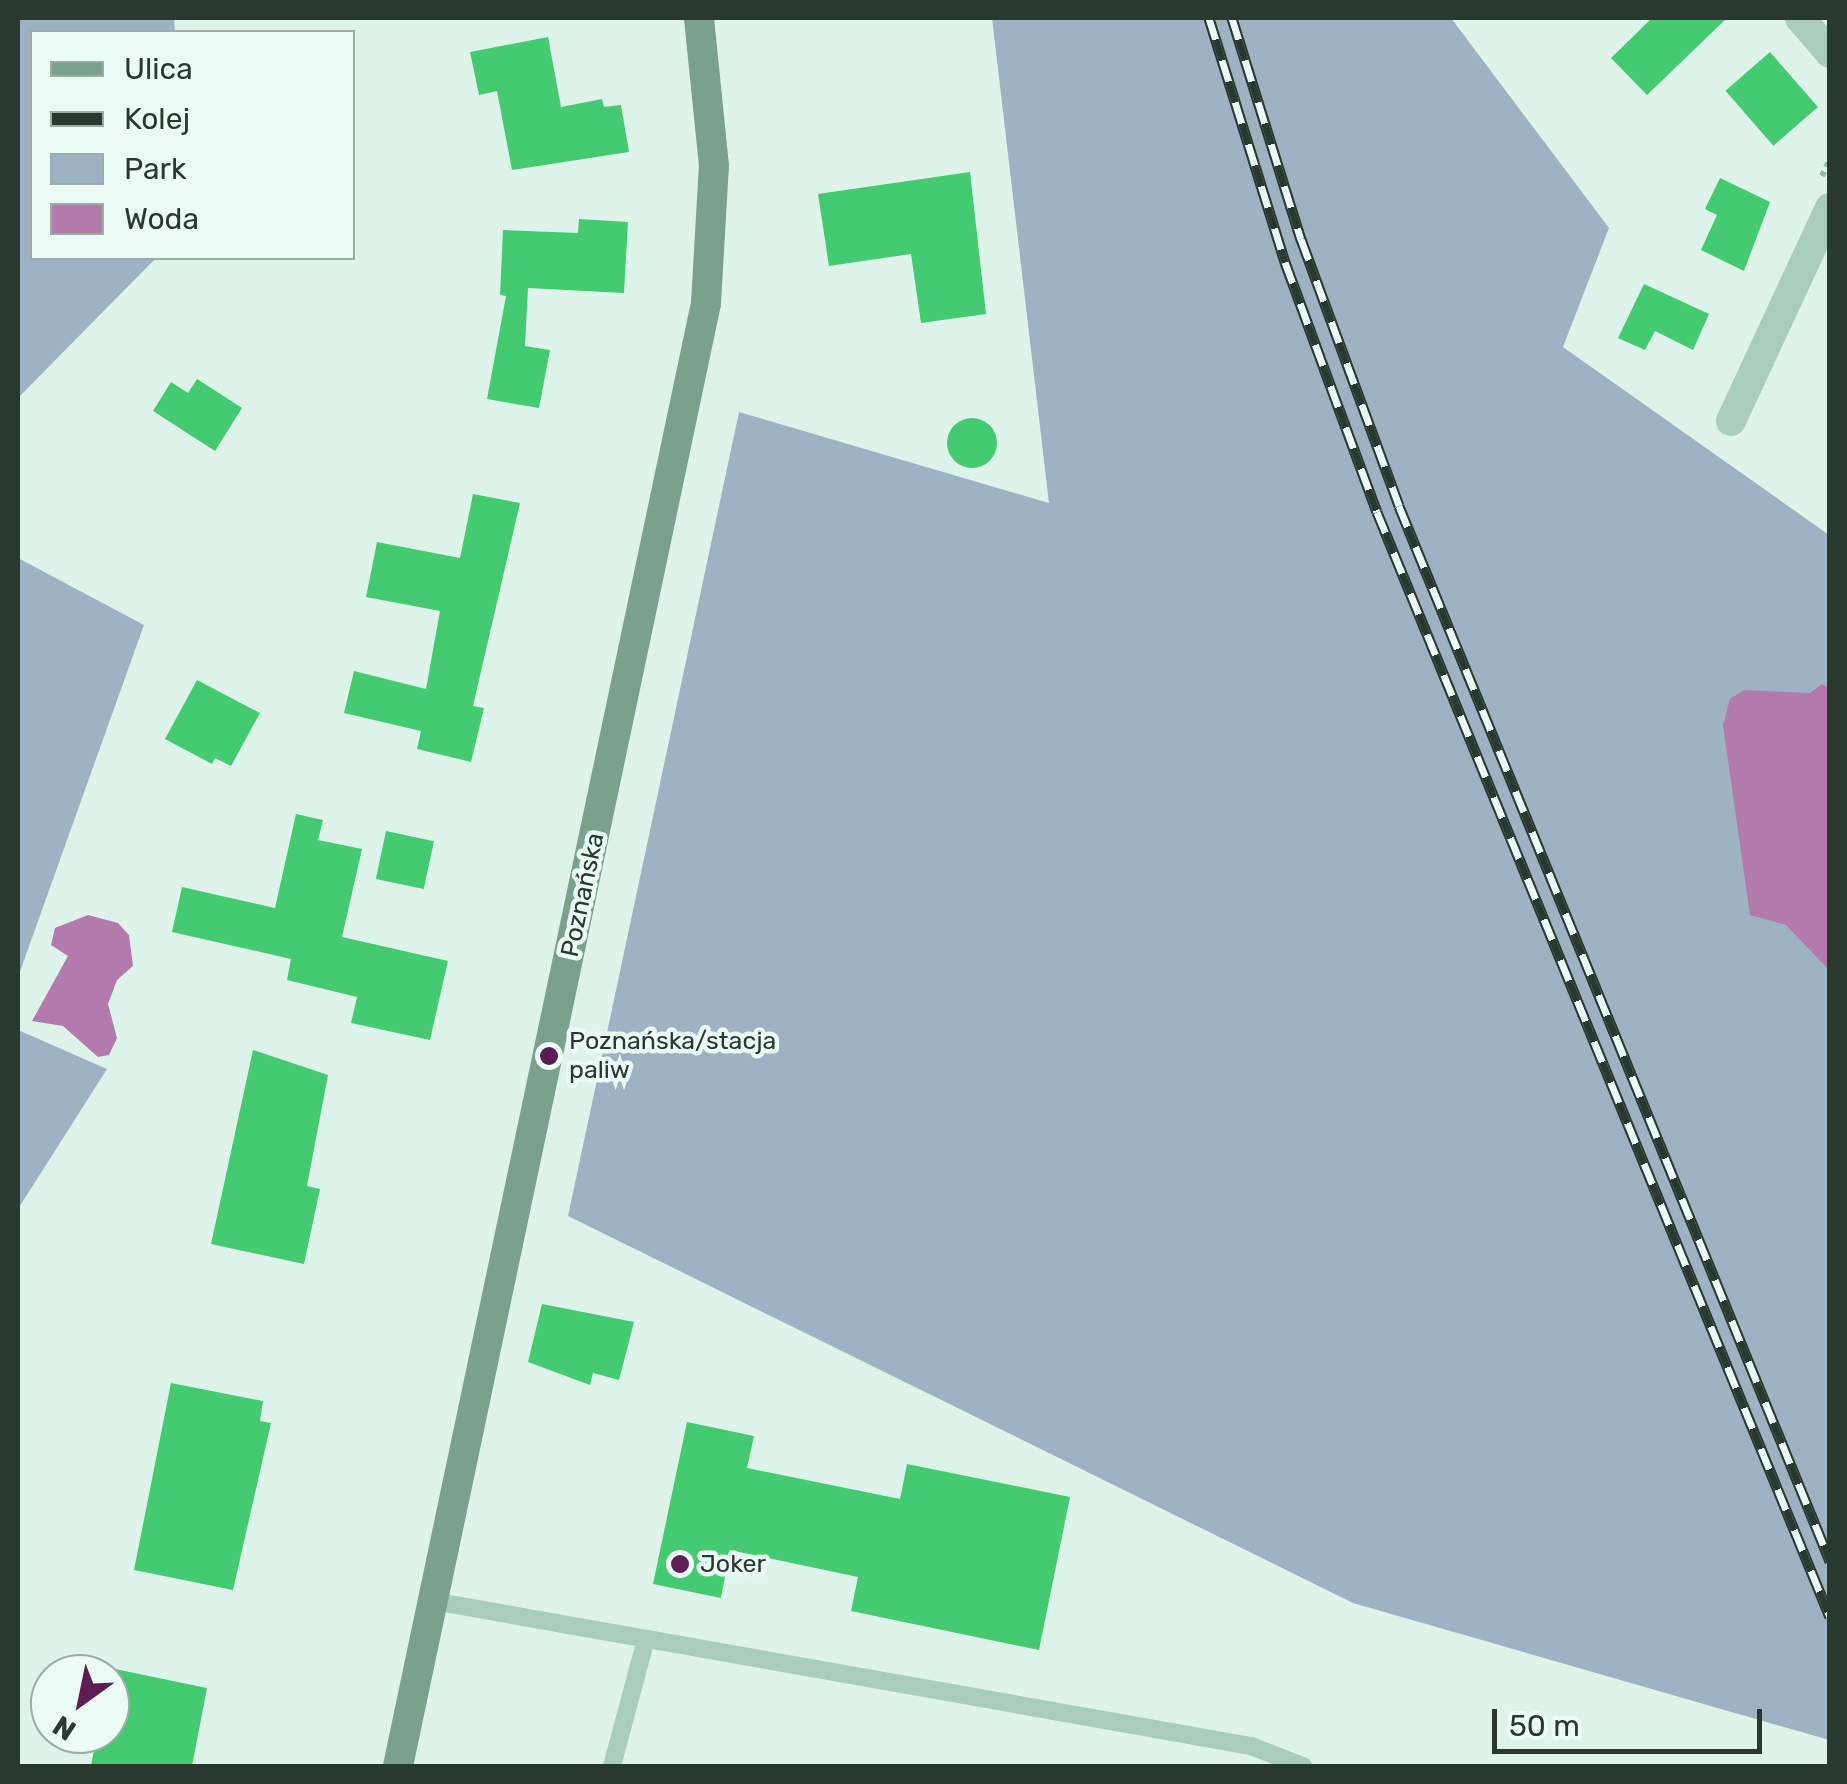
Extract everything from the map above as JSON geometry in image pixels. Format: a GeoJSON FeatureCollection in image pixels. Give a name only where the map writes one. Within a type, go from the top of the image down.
{"type":"FeatureCollection","features":[{"type":"Feature","properties":{"kind":"street","name":"Poznańska"},"geometry":{"type":"LineString","coordinates":[[398,1766],[706,303],[714,180],[699,18]]}},
{"type":"Feature","properties":{"kind":"street"},"geometry":{"type":"LineString","coordinates":[[1800,18],[1830,53]]}},
{"type":"Feature","properties":{"kind":"street"},"geometry":{"type":"LineString","coordinates":[[1732,421],[1830,208]]}},
{"type":"Feature","properties":{"kind":"lane"},"geometry":{"type":"LineString","coordinates":[[433,1601],[1252,1746],[1303,1766]]}},
{"type":"Feature","properties":{"kind":"lane"},"geometry":{"type":"LineString","coordinates":[[612,1766],[646,1639]]}},
{"type":"Feature","properties":{"kind":"green space"},"geometry":{"type":"Polygon","coordinates":[[[18,18],[174,18],[175,30],[30,30],[30,260],[154,260],[18,398],[18,18]]]}},
{"type":"Feature","properties":{"kind":"green space"},"geometry":{"type":"Polygon","coordinates":[[[992,18],[1451,18],[1609,228],[1563,347],[1829,535],[1829,1740],[1353,1603],[568,1216],[739,412],[1049,503],[992,18]]]}},
{"type":"Feature","properties":{"kind":"green space"},"geometry":{"type":"Polygon","coordinates":[[[18,558],[144,625],[18,977],[18,558]]]}},
{"type":"Feature","properties":{"kind":"green space"},"geometry":{"type":"Polygon","coordinates":[[[18,1030],[107,1069],[18,1209],[18,1030]]]}},
{"type":"Feature","properties":{"kind":"water"},"geometry":{"type":"Polygon","coordinates":[[[1822,684],[1830,689],[1829,970],[1786,925],[1750,915],[1723,725],[1730,699],[1744,690],[1810,693],[1822,684]]]}},
{"type":"Feature","properties":{"kind":"water"},"geometry":{"type":"Polygon","coordinates":[[[88,915],[118,923],[129,935],[133,966],[117,980],[108,1004],[117,1038],[109,1055],[98,1057],[63,1026],[32,1021],[68,956],[51,945],[55,928],[88,915]]]}},
{"type":"Feature","properties":{"kind":"building"},"geometry":{"type":"Polygon","coordinates":[[[1652,18],[1727,18],[1647,95],[1611,58],[1652,18]]]}},
{"type":"Feature","properties":{"kind":"building"},"geometry":{"type":"Polygon","coordinates":[[[548,37],[561,107],[602,99],[604,107],[621,105],[629,152],[512,170],[497,91],[479,95],[470,52],[548,37]]]}},
{"type":"Feature","properties":{"kind":"building"},"geometry":{"type":"Polygon","coordinates":[[[1770,52],[1818,107],[1773,146],[1725,91],[1770,52]]]}},
{"type":"Feature","properties":{"kind":"building"},"geometry":{"type":"Polygon","coordinates":[[[970,172],[986,314],[921,323],[911,254],[829,266],[818,194],[970,172]]]}},
{"type":"Feature","properties":{"kind":"building"},"geometry":{"type":"Polygon","coordinates":[[[1720,178],[1770,202],[1744,271],[1701,250],[1717,215],[1705,209],[1720,178]]]}},
{"type":"Feature","properties":{"kind":"building"},"geometry":{"type":"Polygon","coordinates":[[[579,219],[628,222],[624,293],[528,288],[525,346],[550,350],[539,408],[487,399],[506,296],[500,295],[503,230],[578,233],[579,219]]]}},
{"type":"Feature","properties":{"kind":"building"},"geometry":{"type":"Polygon","coordinates":[[[1644,284],[1709,314],[1693,350],[1655,331],[1645,350],[1618,338],[1644,284]]]}},
{"type":"Feature","properties":{"kind":"building"},"geometry":{"type":"Polygon","coordinates":[[[197,379],[242,408],[215,451],[153,411],[171,382],[188,393],[197,379]]]}},
{"type":"Feature","properties":{"kind":"building"},"geometry":{"type":"Polygon","coordinates":[[[972,418],[990,425],[997,443],[990,461],[972,468],[954,461],[947,443],[954,425],[972,418]]]}},
{"type":"Feature","properties":{"kind":"building"},"geometry":{"type":"Polygon","coordinates":[[[473,494],[520,503],[473,706],[484,708],[471,762],[417,749],[421,731],[344,713],[354,671],[426,689],[440,611],[366,597],[377,542],[460,558],[473,494]]]}},
{"type":"Feature","properties":{"kind":"building"},"geometry":{"type":"Polygon","coordinates":[[[197,680],[260,713],[231,766],[215,758],[212,764],[165,739],[197,680]]]}},
{"type":"Feature","properties":{"kind":"building"},"geometry":{"type":"Polygon","coordinates":[[[296,814],[323,820],[318,840],[362,849],[342,937],[448,961],[430,1040],[351,1023],[357,997],[287,980],[291,959],[172,932],[182,887],[275,908],[296,814]]]}},
{"type":"Feature","properties":{"kind":"building"},"geometry":{"type":"Polygon","coordinates":[[[386,831],[434,841],[424,889],[376,879],[386,831]]]}},
{"type":"Feature","properties":{"kind":"building"},"geometry":{"type":"Polygon","coordinates":[[[253,1050],[328,1075],[307,1186],[320,1189],[304,1264],[211,1244],[253,1050]]]}},
{"type":"Feature","properties":{"kind":"building"},"geometry":{"type":"Polygon","coordinates":[[[542,1304],[634,1322],[619,1380],[593,1373],[590,1385],[528,1362],[542,1304]]]}},
{"type":"Feature","properties":{"kind":"building"},"geometry":{"type":"Polygon","coordinates":[[[171,1383],[263,1401],[260,1421],[271,1423],[233,1590],[134,1570],[171,1383]]]}},
{"type":"Feature","properties":{"kind":"building"},"geometry":{"type":"Polygon","coordinates":[[[687,1422],[754,1436],[747,1468],[900,1499],[907,1464],[1070,1497],[1039,1650],[851,1611],[858,1577],[730,1550],[721,1598],[653,1584],[687,1422]]]}},
{"type":"Feature","properties":{"kind":"building"},"geometry":{"type":"Polygon","coordinates":[[[130,1672],[207,1688],[192,1766],[91,1766],[93,1754],[130,1754],[130,1672]]]}},
{"type":"Feature","properties":{"kind":"railway"},"geometry":{"type":"LineString","coordinates":[[1209,18],[1285,262],[1377,512],[1830,1617]]}},
{"type":"Feature","properties":{"kind":"railway"},"geometry":{"type":"LineString","coordinates":[[1232,18],[1301,239],[1399,506],[1830,1561]]}},
{"type":"Feature","properties":{"kind":"place","name":"Poznańska/stacja paliw"},"geometry":{"type":"Point","coordinates":[549,1056]}},
{"type":"Feature","properties":{"kind":"place","name":"Joker"},"geometry":{"type":"Point","coordinates":[680,1564]}}]}
